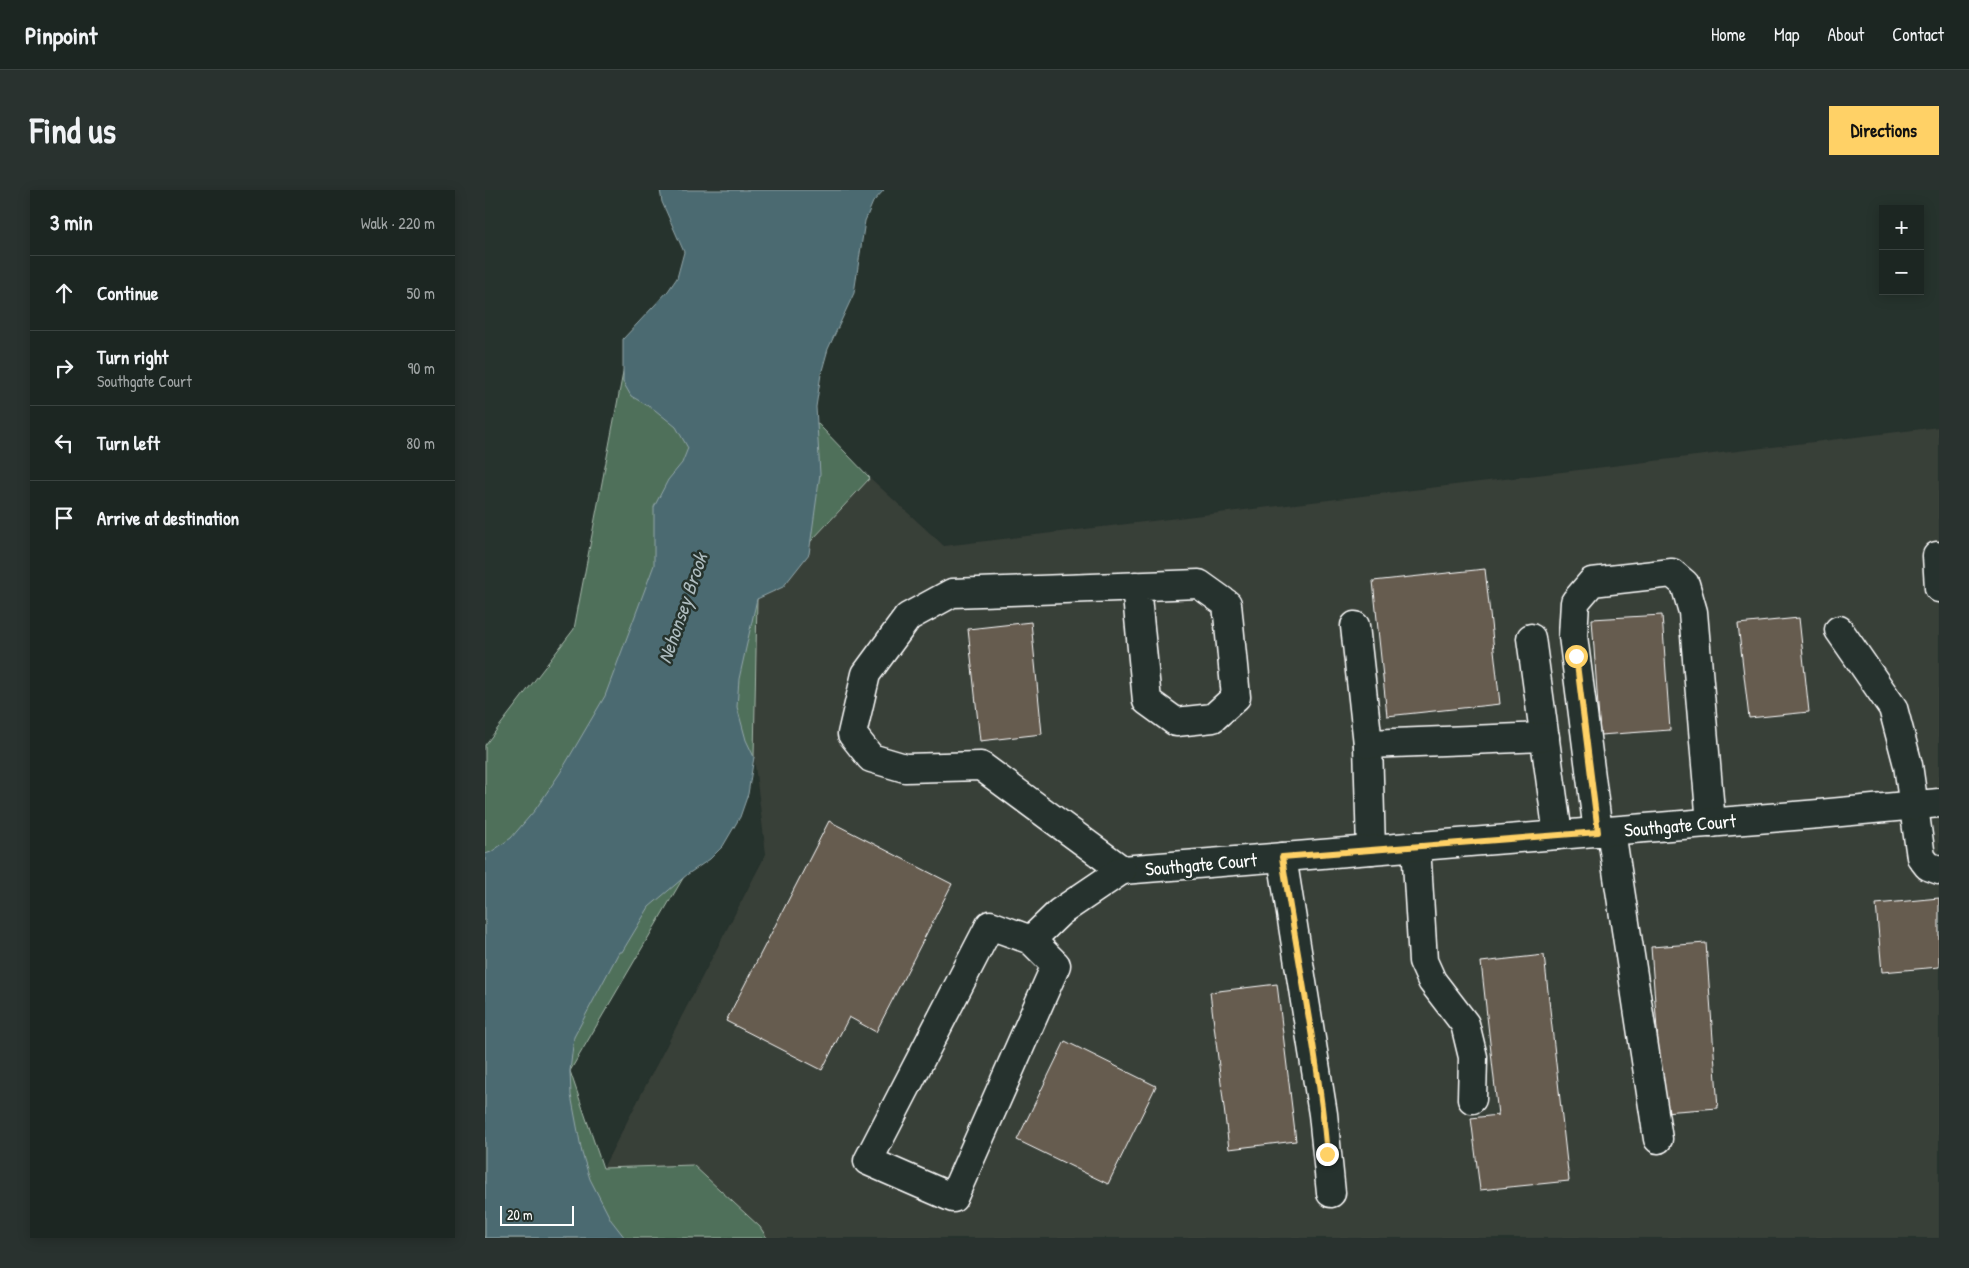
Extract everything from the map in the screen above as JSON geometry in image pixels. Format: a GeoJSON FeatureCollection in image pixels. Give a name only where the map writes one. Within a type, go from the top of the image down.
{"type":"FeatureCollection","features":[{"type":"Feature","properties":{"kind":"street"},"geometry":{"type":"LineString","coordinates":[[1937,556],[1939,588]]}},
{"type":"Feature","properties":{"kind":"street"},"geometry":{"type":"LineString","coordinates":[[1658,1139],[1573,636],[1575,602],[1592,582],[1672,573],[1685,584],[1693,612],[1711,823]]}},
{"type":"Feature","properties":{"kind":"street"},"geometry":{"type":"LineString","coordinates":[[1031,940],[1060,912],[1122,870],[981,766],[905,768],[871,758],[852,734],[866,674],[908,617],[953,593],[1136,586],[1199,584],[1227,604],[1236,697],[1213,718],[1175,722],[1147,700],[1136,586]]}},
{"type":"Feature","properties":{"kind":"street"},"geometry":{"type":"LineString","coordinates":[[1355,626],[1368,744],[1371,850]]}},
{"type":"Feature","properties":{"kind":"street"},"geometry":{"type":"LineString","coordinates":[[1839,630],[1893,708],[1908,765],[1926,804],[1921,857],[1928,866],[1939,870]]}},
{"type":"Feature","properties":{"kind":"street"},"geometry":{"type":"LineString","coordinates":[[1531,638],[1558,835]]}},
{"type":"Feature","properties":{"kind":"street"},"geometry":{"type":"LineString","coordinates":[[1368,744],[1545,737]]}},
{"type":"Feature","properties":{"kind":"street","name":"Southgate Court"},"geometry":{"type":"LineString","coordinates":[[1122,870],[1926,804]]}},
{"type":"Feature","properties":{"kind":"street"},"geometry":{"type":"LineString","coordinates":[[1416,846],[1423,961],[1433,982],[1465,1024],[1473,1057],[1472,1099]]}},
{"type":"Feature","properties":{"kind":"street"},"geometry":{"type":"LineString","coordinates":[[1282,857],[1323,1114],[1331,1193]]}},
{"type":"Feature","properties":{"kind":"street"},"geometry":{"type":"LineString","coordinates":[[990,925],[1031,940],[1056,965],[953,1198],[868,1161],[990,925]]}},
{"type":"Feature","properties":{"kind":"shaded area"},"geometry":{"type":"Polygon","coordinates":[[[1939,427],[1939,1238],[767,1238],[760,1227],[603,1168],[766,854],[754,757],[757,599],[870,478],[944,546],[1939,427]]]}},
{"type":"Feature","properties":{"kind":"green space"},"geometry":{"type":"Polygon","coordinates":[[[631,331],[775,379],[870,478],[757,599],[754,757],[570,1071],[603,1168],[693,1165],[760,1227],[767,1238],[485,1238],[485,745],[574,629],[631,331]]]}},
{"type":"Feature","properties":{"kind":"water","name":"Nehonsey Brook"},"geometry":{"type":"Polygon","coordinates":[[[660,190],[884,190],[873,202],[865,221],[854,293],[828,349],[821,374],[816,407],[820,474],[809,554],[783,587],[757,599],[739,679],[737,707],[746,740],[754,757],[748,794],[740,817],[723,846],[710,859],[688,874],[649,907],[622,952],[619,952],[574,1037],[570,1071],[571,1095],[582,1153],[590,1179],[611,1220],[625,1238],[485,1238],[485,854],[511,838],[535,810],[560,773],[605,696],[654,565],[654,507],[668,480],[682,463],[688,448],[676,427],[655,410],[631,396],[623,382],[623,339],[668,291],[677,278],[684,252],[662,202],[660,190]]]}},
{"type":"Feature","properties":{"kind":"building"},"geometry":{"type":"Polygon","coordinates":[[[1485,569],[1500,704],[1387,716],[1373,581],[1485,569]]]}},
{"type":"Feature","properties":{"kind":"building"},"geometry":{"type":"Polygon","coordinates":[[[1662,615],[1670,730],[1600,735],[1592,619],[1662,615]]]}},
{"type":"Feature","properties":{"kind":"building"},"geometry":{"type":"Polygon","coordinates":[[[1799,618],[1809,712],[1749,718],[1738,624],[1799,618]]]}},
{"type":"Feature","properties":{"kind":"building"},"geometry":{"type":"Polygon","coordinates":[[[1031,622],[1042,734],[980,741],[968,629],[1031,622]]]}},
{"type":"Feature","properties":{"kind":"building"},"geometry":{"type":"Polygon","coordinates":[[[829,821],[952,884],[876,1032],[849,1017],[822,1070],[726,1021],[829,821]]]}},
{"type":"Feature","properties":{"kind":"building"},"geometry":{"type":"Polygon","coordinates":[[[1939,898],[1939,967],[1882,972],[1876,904],[1939,898]]]}},
{"type":"Feature","properties":{"kind":"building"},"geometry":{"type":"Polygon","coordinates":[[[1706,943],[1718,1108],[1663,1112],[1651,947],[1706,943]]]}},
{"type":"Feature","properties":{"kind":"building"},"geometry":{"type":"Polygon","coordinates":[[[1544,955],[1569,1181],[1480,1190],[1471,1118],[1498,1115],[1481,962],[1544,955]]]}},
{"type":"Feature","properties":{"kind":"building"},"geometry":{"type":"Polygon","coordinates":[[[1277,984],[1296,1141],[1229,1149],[1210,992],[1277,984]]]}},
{"type":"Feature","properties":{"kind":"building"},"geometry":{"type":"Polygon","coordinates":[[[1065,1041],[1156,1086],[1108,1184],[1017,1140],[1065,1041]]]}},
{"type":"Feature","properties":{"kind":"route"},"geometry":{"type":"LineString","coordinates":[[1327,1154],[1312,1040],[1282,857],[1598,832],[1576,656]]}}]}
